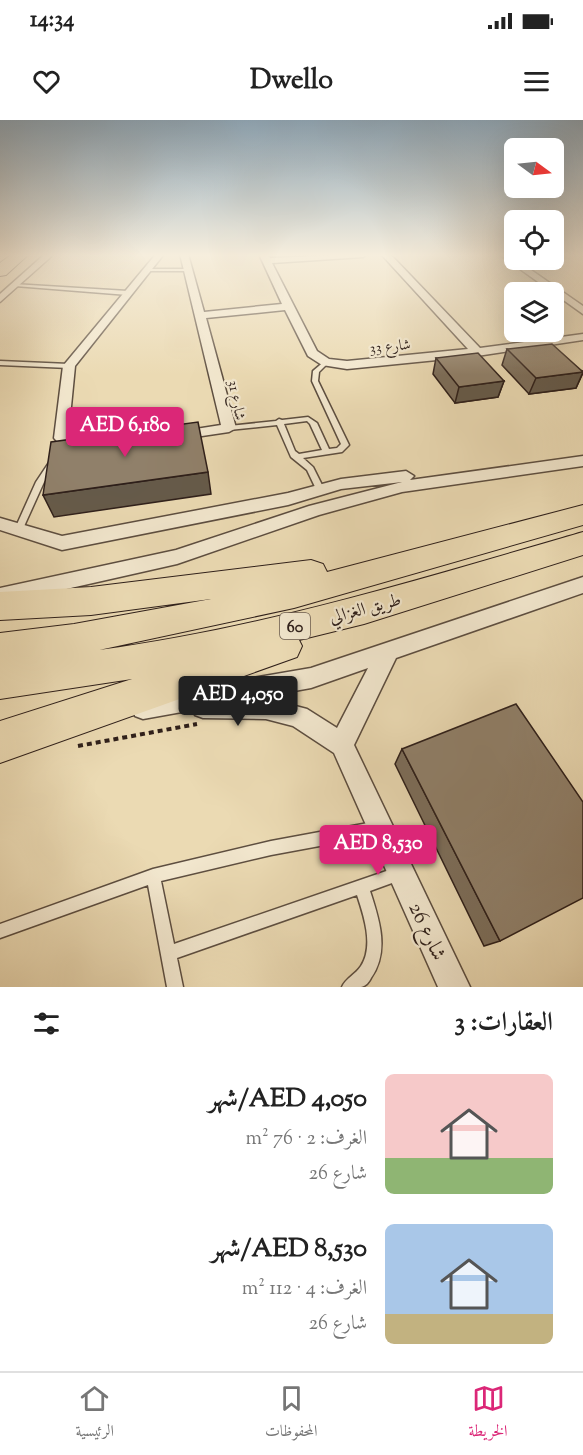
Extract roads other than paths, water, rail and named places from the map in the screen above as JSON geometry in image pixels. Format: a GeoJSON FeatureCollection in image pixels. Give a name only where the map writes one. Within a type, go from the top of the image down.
{"type":"FeatureCollection","features":[{"type":"Feature","properties":{"kind":"highway","name":"طريق الغزالي"},"geometry":{"type":"LineString","coordinates":[[0,649],[140,628],[282,598],[583,515]]}},
{"type":"Feature","properties":{"kind":"highway","name":"طريق الغزالي"},"geometry":{"type":"LineString","coordinates":[[0,681],[148,660],[364,610],[583,543]]}},
{"type":"Feature","properties":{"kind":"highway"},"geometry":{"type":"LineString","coordinates":[[0,606],[91,601],[428,559]]}},
{"type":"Feature","properties":{"kind":"highway"},"geometry":{"type":"LineString","coordinates":[[0,742],[81,730],[312,636],[364,610]]}},
{"type":"Feature","properties":{"kind":"street"},"geometry":{"type":"LineString","coordinates":[[90,448],[63,451],[61,435],[66,378],[69,366],[127,294]]}},
{"type":"Feature","properties":{"kind":"street","name":"شارع 31"},"geometry":{"type":"LineString","coordinates":[[160,438],[229,428],[193,294]]}},
{"type":"Feature","properties":{"kind":"street"},"geometry":{"type":"LineString","coordinates":[[284,294],[312,353],[326,362]]}},
{"type":"Feature","properties":{"kind":"street"},"geometry":{"type":"LineString","coordinates":[[423,294],[477,352]]}},
{"type":"Feature","properties":{"kind":"street"},"geometry":{"type":"LineString","coordinates":[[560,294],[583,311]]}},
{"type":"Feature","properties":{"kind":"street"},"geometry":{"type":"LineString","coordinates":[[199,316],[289,306]]}},
{"type":"Feature","properties":{"kind":"street","name":"شارع 33"},"geometry":{"type":"LineString","coordinates":[[326,362],[347,365],[477,352],[583,337]]}},
{"type":"Feature","properties":{"kind":"street"},"geometry":{"type":"LineString","coordinates":[[0,525],[52,542],[67,543],[288,499],[341,484],[583,451]]}},
{"type":"Feature","properties":{"kind":"street"},"geometry":{"type":"LineString","coordinates":[[0,596],[177,556],[315,510],[402,487],[583,461]]}},
{"type":"Feature","properties":{"kind":"street"},"geometry":{"type":"LineString","coordinates":[[81,730],[140,708],[311,678],[583,585]]}},
{"type":"Feature","properties":{"kind":"street"},"geometry":{"type":"LineString","coordinates":[[140,708],[166,710],[217,705],[266,708],[299,717],[342,745],[368,688],[389,651]]}},
{"type":"Feature","properties":{"kind":"street","name":"شارع 26"},"geometry":{"type":"LineString","coordinates":[[342,745],[454,987]]}},
{"type":"Feature","properties":{"kind":"lane"},"geometry":{"type":"LineString","coordinates":[[295,457],[326,452],[345,445],[315,381],[316,372],[326,362]]}},
{"type":"Feature","properties":{"kind":"lane"},"geometry":{"type":"LineString","coordinates":[[0,363],[69,366]]}},
{"type":"Feature","properties":{"kind":"lane"},"geometry":{"type":"LineString","coordinates":[[229,428],[300,418],[311,421],[326,452]]}},
{"type":"Feature","properties":{"kind":"lane"},"geometry":{"type":"LineString","coordinates":[[279,421],[295,457],[310,469],[320,489]]}},
{"type":"Feature","properties":{"kind":"lane"},"geometry":{"type":"LineString","coordinates":[[18,531],[40,482],[63,451]]}},
{"type":"Feature","properties":{"kind":"lane"},"geometry":{"type":"LineString","coordinates":[[0,931],[153,876],[272,848],[380,828]]}},
{"type":"Feature","properties":{"kind":"lane"},"geometry":{"type":"LineString","coordinates":[[168,954],[402,873]]}},
{"type":"Feature","properties":{"kind":"lane"},"geometry":{"type":"LineString","coordinates":[[153,876],[175,987]]}},
{"type":"Feature","properties":{"kind":"lane"},"geometry":{"type":"LineString","coordinates":[[350,987],[366,973],[375,945],[375,929],[362,887]]}}]}
